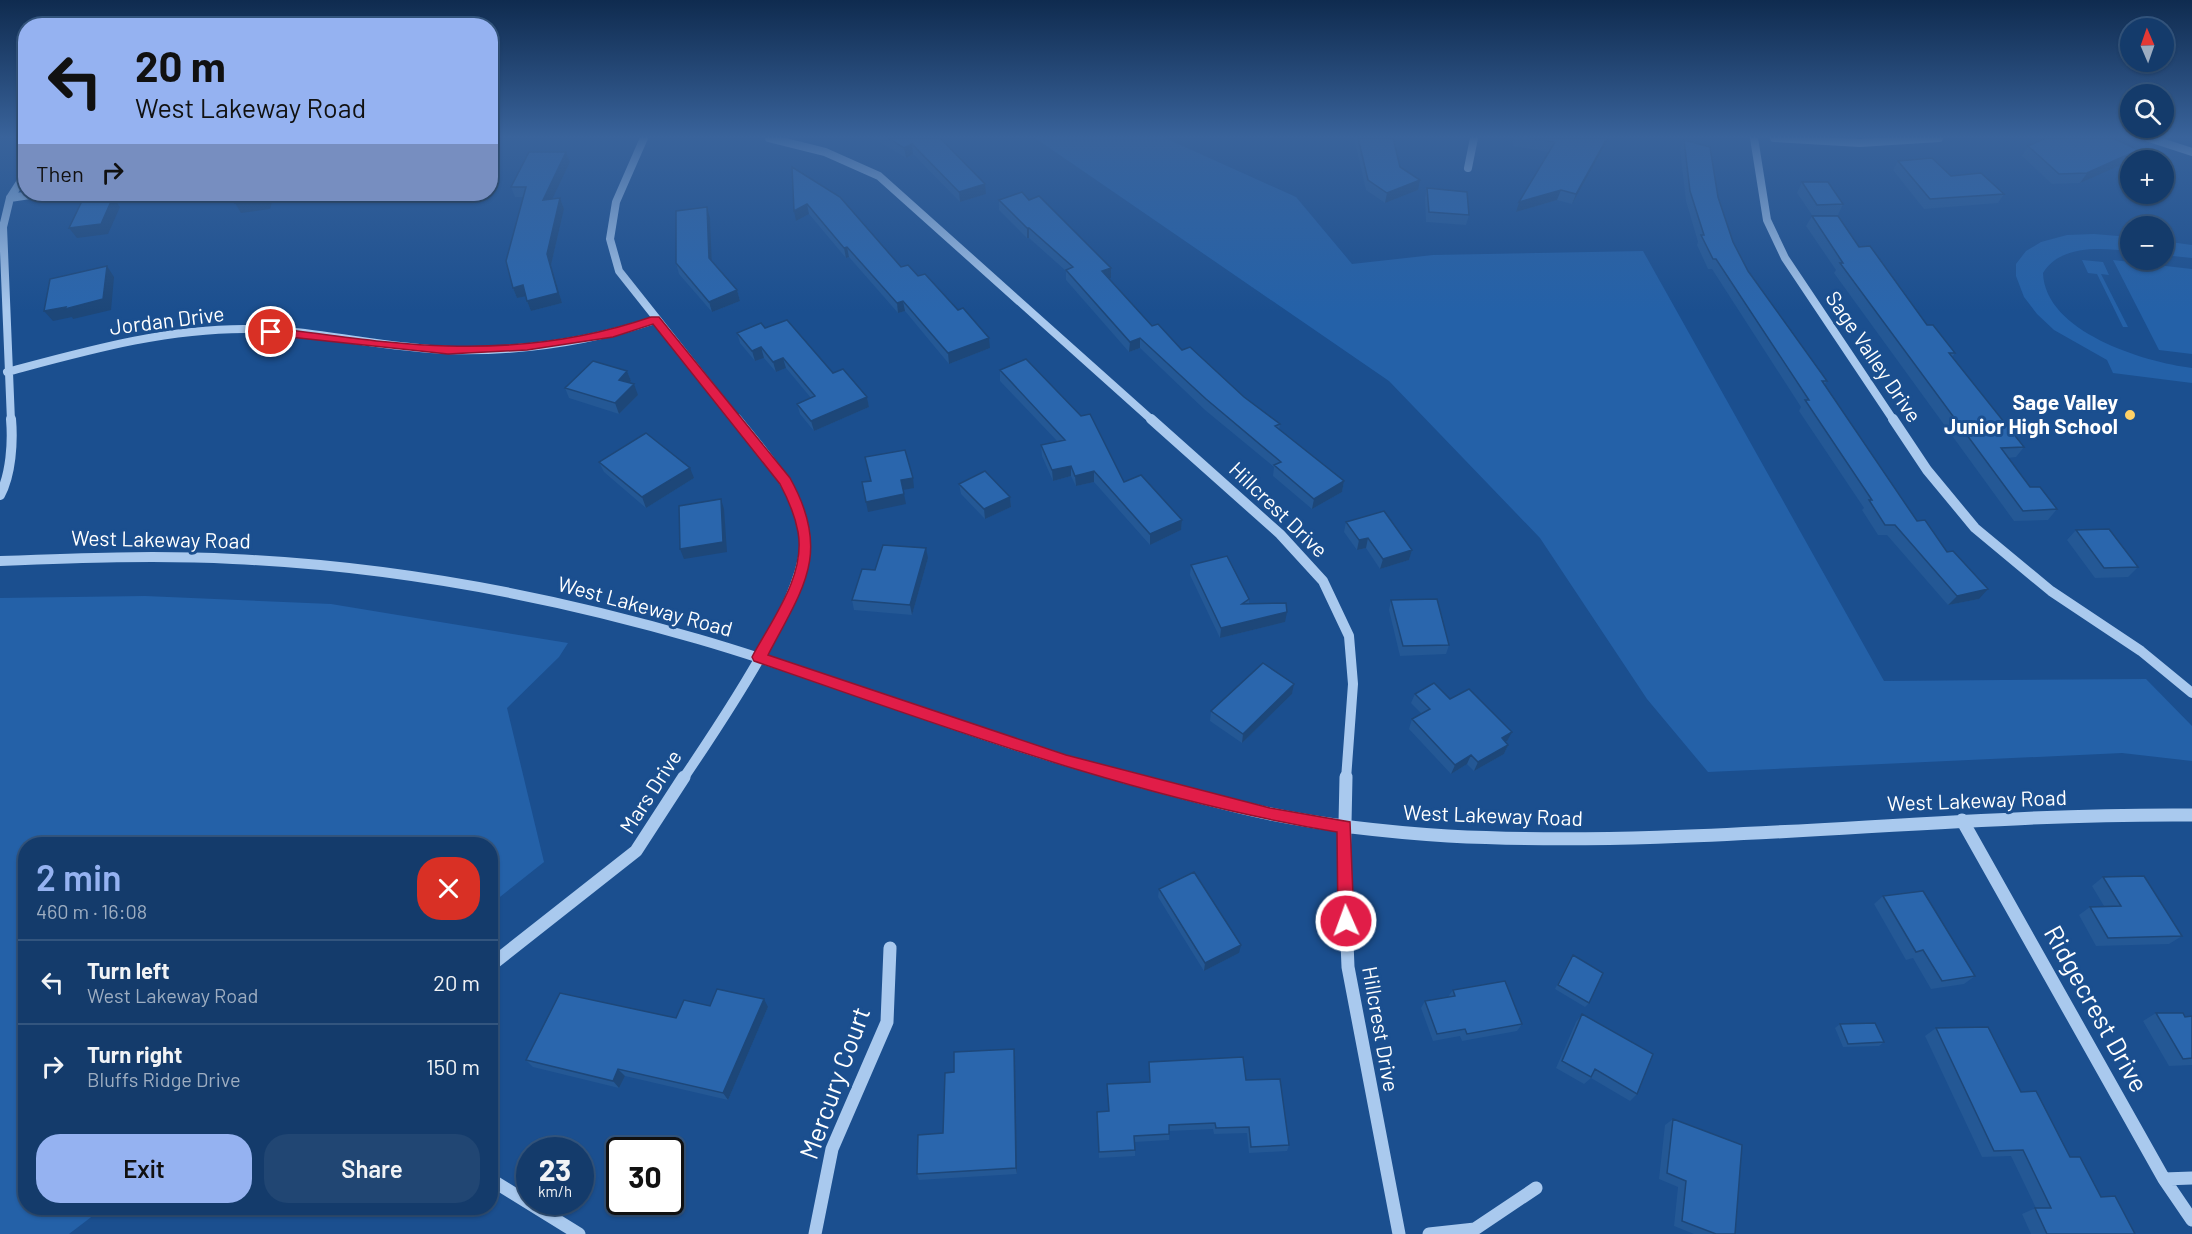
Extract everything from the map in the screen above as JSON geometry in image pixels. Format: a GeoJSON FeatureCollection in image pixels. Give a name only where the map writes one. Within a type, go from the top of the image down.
{"type":"FeatureCollection","features":[{"type":"Feature","properties":{"kind":"street","name":"Mars Drive"},"geometry":{"type":"LineString","coordinates":[[498,960],[636,851],[759,657],[796,588],[803,561],[805,534],[798,508],[786,482],[655,320],[619,271],[610,239],[619,196]]}},
{"type":"Feature","properties":{"kind":"street","name":"Hillcrest Drive"},"geometry":{"type":"LineString","coordinates":[[901,196],[1280,534],[1323,581],[1349,636],[1353,684],[1345,827],[1348,967],[1398,1234]]}},
{"type":"Feature","properties":{"kind":"street","name":"Sage Valley Drive"},"geometry":{"type":"LineString","coordinates":[[1763,196],[1767,220],[1785,258],[1927,470],[1975,528],[2051,591],[2141,651],[2192,693]]}},
{"type":"Feature","properties":{"kind":"street"},"geometry":{"type":"LineString","coordinates":[[0,495],[5,486],[12,433],[7,372],[3,227],[10,198],[18,197]]}},
{"type":"Feature","properties":{"kind":"street","name":"Jordan Drive"},"geometry":{"type":"LineString","coordinates":[[7,372],[106,346],[176,334],[249,329],[448,350],[527,347],[613,334],[655,320]]}},
{"type":"Feature","properties":{"kind":"street","name":"West Lakeway Road"},"geometry":{"type":"LineString","coordinates":[[0,561],[104,557],[235,559],[330,566],[508,594],[600,613],[759,657],[1066,762],[1270,814],[1345,827],[1453,838],[1594,839],[1752,833],[1962,820],[2192,814]]}},
{"type":"Feature","properties":{"kind":"street","name":"Ridgecrest Drive"},"geometry":{"type":"LineString","coordinates":[[1962,820],[2164,1179],[2192,1220]]}},
{"type":"Feature","properties":{"kind":"street","name":"Mercury Court"},"geometry":{"type":"LineString","coordinates":[[815,1234],[832,1149],[887,1022],[890,948]]}},
{"type":"Feature","properties":{"kind":"street"},"geometry":{"type":"LineString","coordinates":[[2164,1179],[2192,1178]]}},
{"type":"Feature","properties":{"kind":"street"},"geometry":{"type":"LineString","coordinates":[[498,1184],[579,1234]]}},
{"type":"Feature","properties":{"kind":"street"},"geometry":{"type":"LineString","coordinates":[[1429,1234],[1476,1229],[1536,1188]]}},
{"type":"Feature","properties":{"kind":"shaded area"},"geometry":{"type":"Polygon","coordinates":[[[1119,196],[1293,196],[1352,264],[1433,255],[1643,251],[1884,681],[2146,679],[2192,726],[2192,761],[2122,753],[1708,772],[1647,699],[1540,538],[1389,381],[1119,196]]]}},
{"type":"Feature","properties":{"kind":"shaded area"},"geometry":{"type":"Polygon","coordinates":[[[2067,235],[2120,236],[2120,250],[2082,250],[2060,257],[2051,264],[2043,273],[2048,294],[2060,312],[2078,327],[2124,351],[2172,365],[2192,368],[2192,383],[2113,373],[2107,360],[2054,330],[2037,314],[2024,297],[2016,276],[2016,264],[2026,251],[2041,242],[2067,235]]]}},
{"type":"Feature","properties":{"kind":"shaded area"},"geometry":{"type":"Polygon","coordinates":[[[2174,243],[2192,245],[2192,258],[2174,256],[2174,243]]]}},
{"type":"Feature","properties":{"kind":"shaded area"},"geometry":{"type":"Polygon","coordinates":[[[2082,260],[2103,262],[2109,275],[2101,274],[2128,327],[2123,327],[2097,274],[2088,273],[2082,260]]]}},
{"type":"Feature","properties":{"kind":"shaded area"},"geometry":{"type":"Polygon","coordinates":[[[2113,260],[2120,261],[2120,270],[2174,270],[2174,267],[2192,269],[2192,354],[2159,350],[2113,260]]]}},
{"type":"Feature","properties":{"kind":"shaded area"},"geometry":{"type":"Polygon","coordinates":[[[145,596],[331,604],[568,643],[559,657],[507,708],[544,862],[498,898],[498,837],[18,837],[18,1215],[94,1215],[69,1234],[0,1234],[0,598],[145,596]]]}},
{"type":"Feature","properties":{"kind":"building"},"geometry":{"type":"Polygon","coordinates":[[[524,196],[545,196],[543,200],[560,198],[547,254],[558,293],[527,301],[523,285],[513,288],[506,261],[524,196]]]}},
{"type":"Feature","properties":{"kind":"building"},"geometry":{"type":"Polygon","coordinates":[[[793,196],[840,197],[901,267],[908,265],[918,276],[925,274],[958,310],[963,308],[989,338],[948,353],[903,301],[897,303],[847,247],[844,248],[807,204],[794,211],[793,196]]]}},
{"type":"Feature","properties":{"kind":"building"},"geometry":{"type":"Polygon","coordinates":[[[1012,196],[1025,196],[1029,200],[1039,196],[1111,268],[1102,271],[1152,326],[1158,324],[1182,350],[1190,347],[1244,397],[1280,424],[1275,426],[1344,481],[1314,499],[1274,465],[1281,462],[1206,399],[1140,338],[1130,342],[1066,270],[1073,267],[1027,228],[999,200],[1012,196]]]}},
{"type":"Feature","properties":{"kind":"building"},"geometry":{"type":"Polygon","coordinates":[[[1428,196],[1467,196],[1469,215],[1429,212],[1428,196]]]}},
{"type":"Feature","properties":{"kind":"building"},"geometry":{"type":"Polygon","coordinates":[[[1523,196],[1541,196],[1519,202],[1523,196]]]}},
{"type":"Feature","properties":{"kind":"building"},"geometry":{"type":"Polygon","coordinates":[[[1691,196],[1718,196],[1733,242],[1748,271],[1827,381],[1822,381],[1917,521],[1925,520],[1947,552],[1953,551],[1988,589],[1957,596],[1895,525],[1885,525],[1869,500],[1872,500],[1805,400],[1809,400],[1716,259],[1713,259],[1701,235],[1704,235],[1691,196]]]}},
{"type":"Feature","properties":{"kind":"building"},"geometry":{"type":"Polygon","coordinates":[[[1811,196],[1837,196],[1843,204],[1817,205],[1811,196]]]}},
{"type":"Feature","properties":{"kind":"building"},"geometry":{"type":"Polygon","coordinates":[[[1927,196],[1981,196],[1930,199],[1927,196]]]}},
{"type":"Feature","properties":{"kind":"building"},"geometry":{"type":"Polygon","coordinates":[[[82,201],[111,201],[101,224],[69,228],[82,201]]]}},
{"type":"Feature","properties":{"kind":"building"},"geometry":{"type":"Polygon","coordinates":[[[707,207],[709,258],[737,290],[709,302],[676,263],[676,211],[707,207]]]}},
{"type":"Feature","properties":{"kind":"building"},"geometry":{"type":"Polygon","coordinates":[[[1812,216],[1838,216],[1859,247],[1870,246],[1927,325],[1933,325],[1955,353],[1949,353],[2024,447],[2001,448],[2030,487],[2040,487],[2057,509],[2023,511],[1840,263],[1843,263],[1812,216]]]}},
{"type":"Feature","properties":{"kind":"building"},"geometry":{"type":"Polygon","coordinates":[[[107,266],[103,299],[65,309],[66,307],[44,311],[50,279],[107,266]]]}},
{"type":"Feature","properties":{"kind":"building"},"geometry":{"type":"Polygon","coordinates":[[[787,320],[833,373],[843,369],[867,397],[811,421],[797,404],[815,396],[783,358],[773,362],[761,347],[752,351],[737,333],[761,323],[765,328],[787,320]]]}},
{"type":"Feature","properties":{"kind":"building"},"geometry":{"type":"Polygon","coordinates":[[[1026,359],[1081,416],[1090,414],[1124,482],[1141,475],[1182,520],[1150,534],[1094,471],[1075,476],[1071,466],[1052,470],[1041,445],[1065,440],[1000,370],[1026,359]]]}},
{"type":"Feature","properties":{"kind":"building"},"geometry":{"type":"Polygon","coordinates":[[[593,361],[627,371],[619,380],[634,384],[615,403],[565,388],[593,361]]]}},
{"type":"Feature","properties":{"kind":"building"},"geometry":{"type":"Polygon","coordinates":[[[646,433],[690,468],[642,497],[599,462],[646,433]]]}},
{"type":"Feature","properties":{"kind":"building"},"geometry":{"type":"Polygon","coordinates":[[[905,450],[913,478],[901,480],[904,494],[866,502],[862,482],[871,481],[865,457],[905,450]]]}},
{"type":"Feature","properties":{"kind":"building"},"geometry":{"type":"Polygon","coordinates":[[[985,471],[1010,497],[984,509],[959,484],[985,471]]]}},
{"type":"Feature","properties":{"kind":"building"},"geometry":{"type":"Polygon","coordinates":[[[721,499],[723,542],[680,549],[679,506],[721,499]]]}},
{"type":"Feature","properties":{"kind":"building"},"geometry":{"type":"Polygon","coordinates":[[[1384,511],[1412,550],[1383,559],[1368,538],[1359,540],[1346,522],[1384,511]]]}},
{"type":"Feature","properties":{"kind":"building"},"geometry":{"type":"Polygon","coordinates":[[[2109,529],[2138,567],[2104,568],[2076,530],[2109,529]]]}},
{"type":"Feature","properties":{"kind":"building"},"geometry":{"type":"Polygon","coordinates":[[[883,545],[926,548],[910,605],[852,600],[862,569],[875,570],[883,545]]]}},
{"type":"Feature","properties":{"kind":"building"},"geometry":{"type":"Polygon","coordinates":[[[1227,556],[1249,599],[1242,604],[1286,603],[1287,612],[1221,628],[1191,565],[1227,556]]]}},
{"type":"Feature","properties":{"kind":"building"},"geometry":{"type":"Polygon","coordinates":[[[1437,599],[1449,645],[1403,646],[1391,600],[1437,599]]]}},
{"type":"Feature","properties":{"kind":"building"},"geometry":{"type":"Polygon","coordinates":[[[1263,663],[1294,684],[1243,734],[1211,711],[1263,663]]]}},
{"type":"Feature","properties":{"kind":"building"},"geometry":{"type":"Polygon","coordinates":[[[1434,683],[1450,699],[1469,689],[1512,732],[1502,738],[1508,745],[1478,762],[1471,755],[1455,765],[1412,719],[1430,709],[1415,694],[1434,683]]]}},
{"type":"Feature","properties":{"kind":"building"},"geometry":{"type":"Polygon","coordinates":[[[1194,872],[1241,945],[1205,963],[1159,889],[1194,872]]]}},
{"type":"Feature","properties":{"kind":"building"},"geometry":{"type":"Polygon","coordinates":[[[2144,876],[2182,936],[2108,938],[2090,907],[2121,906],[2103,877],[2144,876]]]}},
{"type":"Feature","properties":{"kind":"building"},"geometry":{"type":"Polygon","coordinates":[[[1923,891],[1975,976],[1942,981],[1923,950],[1916,952],[1883,896],[1923,891]]]}},
{"type":"Feature","properties":{"kind":"building"},"geometry":{"type":"Polygon","coordinates":[[[1573,955],[1603,973],[1589,1003],[1558,985],[1573,955]]]}},
{"type":"Feature","properties":{"kind":"building"},"geometry":{"type":"Polygon","coordinates":[[[1505,981],[1522,1024],[1467,1034],[1465,1029],[1437,1034],[1425,1001],[1455,996],[1453,990],[1505,981]]]}},
{"type":"Feature","properties":{"kind":"building"},"geometry":{"type":"Polygon","coordinates":[[[717,989],[764,999],[723,1093],[618,1069],[613,1081],[526,1060],[560,993],[676,1018],[684,1000],[710,1006],[717,989]]]}},
{"type":"Feature","properties":{"kind":"building"},"geometry":{"type":"Polygon","coordinates":[[[2156,1013],[2183,1013],[2185,1017],[2192,1016],[2192,1058],[2183,1059],[2156,1013]]]}},
{"type":"Feature","properties":{"kind":"building"},"geometry":{"type":"Polygon","coordinates":[[[1582,1014],[1653,1054],[1637,1094],[1595,1069],[1591,1077],[1562,1061],[1582,1014]]]}},
{"type":"Feature","properties":{"kind":"building"},"geometry":{"type":"Polygon","coordinates":[[[1875,1023],[1884,1042],[1848,1044],[1840,1024],[1875,1023]]]}},
{"type":"Feature","properties":{"kind":"building"},"geometry":{"type":"Polygon","coordinates":[[[1988,1027],[2021,1092],[2036,1091],[2070,1157],[2080,1157],[2101,1197],[2115,1196],[2135,1234],[2047,1234],[2035,1208],[2051,1208],[2023,1150],[1994,1151],[1936,1028],[1988,1027]]]}},
{"type":"Feature","properties":{"kind":"building"},"geometry":{"type":"Polygon","coordinates":[[[1014,1049],[1016,1168],[917,1174],[918,1135],[943,1133],[945,1073],[954,1072],[954,1052],[1014,1049]]]}},
{"type":"Feature","properties":{"kind":"building"},"geometry":{"type":"Polygon","coordinates":[[[1243,1057],[1246,1080],[1280,1079],[1289,1145],[1251,1147],[1249,1127],[1216,1128],[1215,1123],[1169,1125],[1169,1134],[1134,1136],[1135,1150],[1099,1152],[1097,1112],[1109,1111],[1107,1084],[1150,1082],[1149,1062],[1243,1057]]]}},
{"type":"Feature","properties":{"kind":"building"},"geometry":{"type":"Polygon","coordinates":[[[1673,1119],[1742,1145],[1735,1234],[1716,1234],[1682,1221],[1686,1181],[1667,1173],[1673,1119]]]}},
{"type":"Feature","properties":{"kind":"place","name":"Sage Valley Junior High School"},"geometry":{"type":"Point","coordinates":[2130,415]}},
{"type":"Feature","properties":{"kind":"route"},"geometry":{"type":"LineString","coordinates":[[271,332],[448,350],[527,347],[613,334],[655,320],[786,482],[798,508],[805,534],[803,561],[796,588],[759,657],[1066,762],[1270,814],[1345,827],[1346,921]]}}]}
